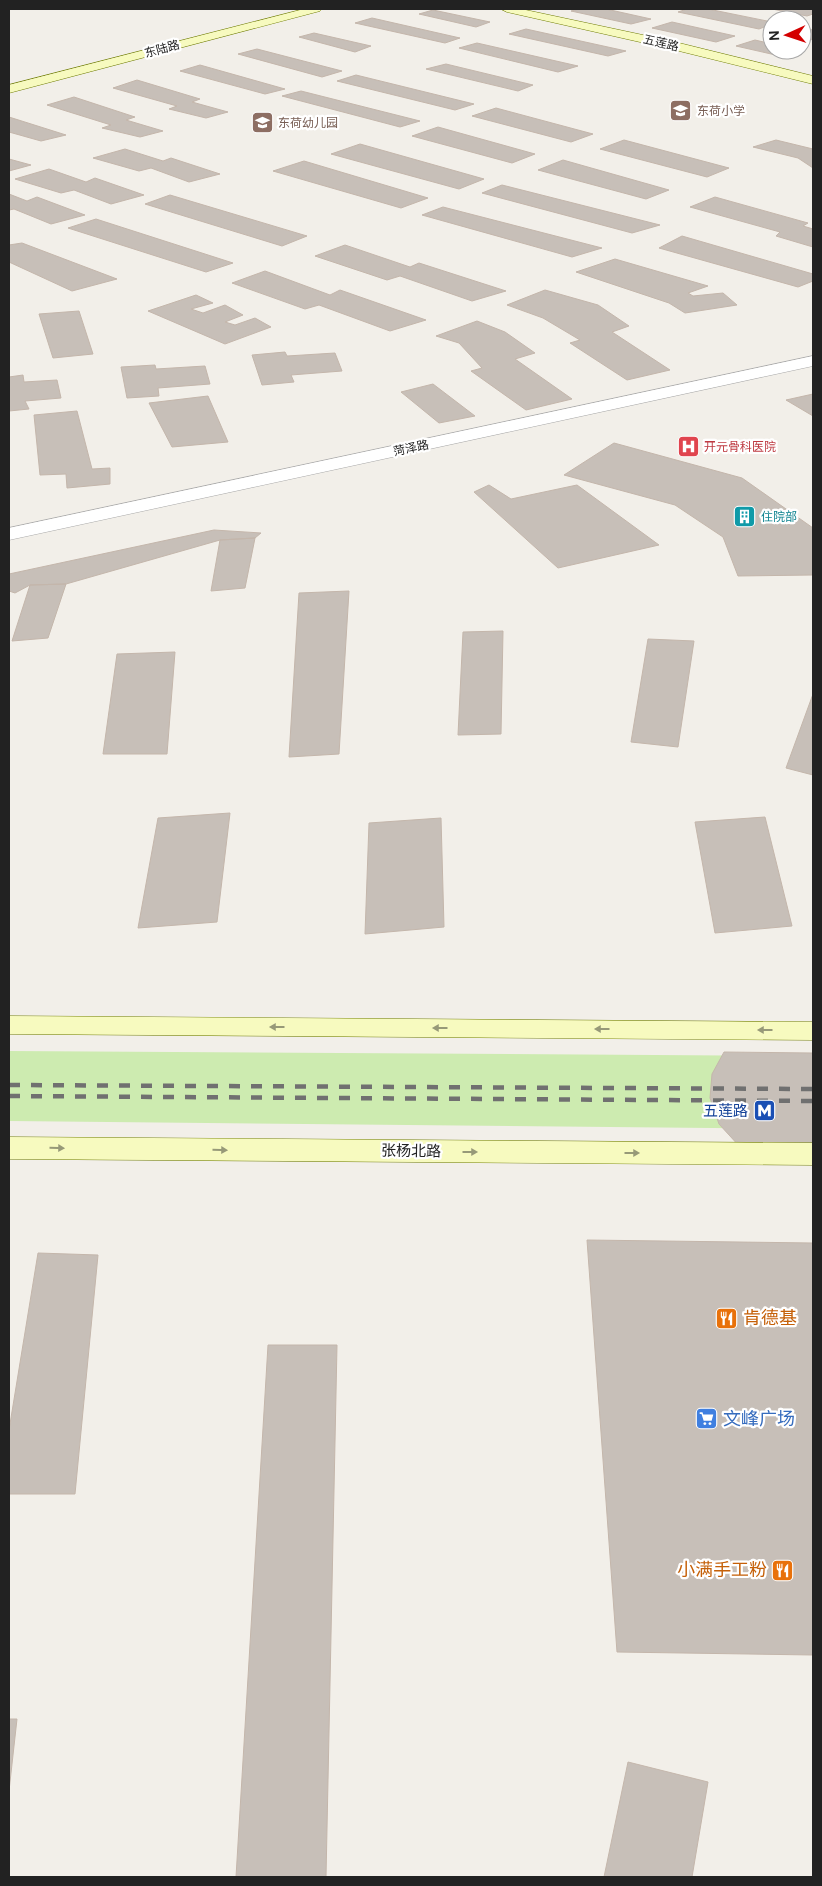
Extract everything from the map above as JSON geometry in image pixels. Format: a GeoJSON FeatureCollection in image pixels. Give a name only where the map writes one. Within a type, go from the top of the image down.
{"type":"FeatureCollection","features":[{"type":"Feature","properties":{"kind":"main road","name":"东陆路"},"geometry":{"type":"LineString","coordinates":[[9,80],[290,9]]}},
{"type":"Feature","properties":{"kind":"main road","name":"东陆路"},"geometry":{"type":"LineString","coordinates":[[9,89],[316,9]]}},
{"type":"Feature","properties":{"kind":"main road","name":"五莲路"},"geometry":{"type":"LineString","coordinates":[[508,9],[813,80]]}},
{"type":"Feature","properties":{"kind":"main road"},"geometry":{"type":"LineString","coordinates":[[9,1025],[813,1030]]}},
{"type":"Feature","properties":{"kind":"main road","name":"张杨北路"},"geometry":{"type":"LineString","coordinates":[[9,1148],[813,1154]]}},
{"type":"Feature","properties":{"kind":"street","name":"菏泽路"},"geometry":{"type":"LineString","coordinates":[[9,534],[813,361]]}},
{"type":"Feature","properties":{"kind":"green space"},"geometry":{"type":"Polygon","coordinates":[[[9,1051],[813,1056],[813,1129],[9,1121],[9,1051]]]}},
{"type":"Feature","properties":{"kind":"building"},"geometry":{"type":"Polygon","coordinates":[[[579,9],[606,9],[651,19],[631,24],[571,11],[579,9]]]}},
{"type":"Feature","properties":{"kind":"building"},"geometry":{"type":"Polygon","coordinates":[[[687,9],[708,9],[762,20],[762,28],[759,29],[678,12],[687,9]]]}},
{"type":"Feature","properties":{"kind":"building"},"geometry":{"type":"Polygon","coordinates":[[[772,9],[813,9],[813,14],[812,10],[772,9]]]}},
{"type":"Feature","properties":{"kind":"building"},"geometry":{"type":"Polygon","coordinates":[[[433,10],[490,22],[476,27],[419,14],[433,10]]]}},
{"type":"Feature","properties":{"kind":"building"},"geometry":{"type":"Polygon","coordinates":[[[372,18],[460,38],[445,43],[355,23],[372,18]]]}},
{"type":"Feature","properties":{"kind":"building"},"geometry":{"type":"Polygon","coordinates":[[[672,22],[735,36],[716,42],[652,28],[672,22]]]}},
{"type":"Feature","properties":{"kind":"building"},"geometry":{"type":"Polygon","coordinates":[[[526,29],[626,51],[608,56],[509,34],[526,29]]]}},
{"type":"Feature","properties":{"kind":"building"},"geometry":{"type":"Polygon","coordinates":[[[314,33],[371,46],[355,52],[299,37],[314,33]]]}},
{"type":"Feature","properties":{"kind":"building"},"geometry":{"type":"Polygon","coordinates":[[[755,40],[762,42],[762,52],[736,46],[755,40]]]}},
{"type":"Feature","properties":{"kind":"building"},"geometry":{"type":"Polygon","coordinates":[[[477,43],[578,66],[558,72],[459,48],[477,43]]]}},
{"type":"Feature","properties":{"kind":"building"},"geometry":{"type":"Polygon","coordinates":[[[257,49],[342,71],[322,77],[238,54],[257,49]]]}},
{"type":"Feature","properties":{"kind":"building"},"geometry":{"type":"Polygon","coordinates":[[[446,64],[533,85],[518,91],[426,69],[446,64]]]}},
{"type":"Feature","properties":{"kind":"building"},"geometry":{"type":"Polygon","coordinates":[[[200,65],[285,89],[265,94],[180,71],[200,65]]]}},
{"type":"Feature","properties":{"kind":"building"},"geometry":{"type":"Polygon","coordinates":[[[356,75],[474,104],[455,110],[337,81],[356,75]]]}},
{"type":"Feature","properties":{"kind":"building"},"geometry":{"type":"Polygon","coordinates":[[[137,80],[200,99],[192,102],[228,112],[206,118],[169,109],[177,106],[113,88],[137,80]]]}},
{"type":"Feature","properties":{"kind":"building"},"geometry":{"type":"Polygon","coordinates":[[[301,91],[420,121],[400,127],[282,96],[301,91]]]}},
{"type":"Feature","properties":{"kind":"building"},"geometry":{"type":"Polygon","coordinates":[[[74,97],[135,117],[126,120],[163,131],[140,137],[102,128],[111,125],[47,105],[74,97]]]}},
{"type":"Feature","properties":{"kind":"building"},"geometry":{"type":"Polygon","coordinates":[[[496,108],[593,134],[571,142],[472,116],[496,108]]]}},
{"type":"Feature","properties":{"kind":"building"},"geometry":{"type":"Polygon","coordinates":[[[9,117],[66,135],[41,141],[9,132],[9,117]]]}},
{"type":"Feature","properties":{"kind":"building"},"geometry":{"type":"Polygon","coordinates":[[[438,127],[535,154],[512,163],[412,136],[438,127]]]}},
{"type":"Feature","properties":{"kind":"building"},"geometry":{"type":"Polygon","coordinates":[[[624,140],[729,168],[707,177],[600,149],[624,140]]]}},
{"type":"Feature","properties":{"kind":"building"},"geometry":{"type":"Polygon","coordinates":[[[776,140],[813,149],[813,168],[798,158],[753,147],[776,140]]]}},
{"type":"Feature","properties":{"kind":"building"},"geometry":{"type":"Polygon","coordinates":[[[360,144],[484,179],[459,189],[331,154],[360,144]]]}},
{"type":"Feature","properties":{"kind":"building"},"geometry":{"type":"Polygon","coordinates":[[[125,149],[163,161],[171,158],[220,174],[189,182],[151,168],[139,171],[93,158],[125,149]]]}},
{"type":"Feature","properties":{"kind":"building"},"geometry":{"type":"Polygon","coordinates":[[[9,159],[31,165],[9,171],[9,159]]]}},
{"type":"Feature","properties":{"kind":"building"},"geometry":{"type":"Polygon","coordinates":[[[563,160],[669,190],[646,199],[538,170],[563,160]]]}},
{"type":"Feature","properties":{"kind":"building"},"geometry":{"type":"Polygon","coordinates":[[[304,161],[428,198],[401,208],[273,171],[304,161]]]}},
{"type":"Feature","properties":{"kind":"building"},"geometry":{"type":"Polygon","coordinates":[[[49,169],[86,182],[95,178],[144,195],[111,204],[74,190],[61,193],[15,179],[49,169]]]}},
{"type":"Feature","properties":{"kind":"building"},"geometry":{"type":"Polygon","coordinates":[[[502,185],[660,225],[632,233],[482,193],[502,185]]]}},
{"type":"Feature","properties":{"kind":"building"},"geometry":{"type":"Polygon","coordinates":[[[9,194],[27,201],[37,197],[85,215],[51,224],[14,209],[9,210],[9,194]]]}},
{"type":"Feature","properties":{"kind":"building"},"geometry":{"type":"Polygon","coordinates":[[[170,195],[307,236],[282,246],[145,204],[170,195]]]}},
{"type":"Feature","properties":{"kind":"building"},"geometry":{"type":"Polygon","coordinates":[[[715,197],[808,223],[803,226],[813,229],[813,247],[776,236],[780,232],[690,207],[715,197]]]}},
{"type":"Feature","properties":{"kind":"building"},"geometry":{"type":"Polygon","coordinates":[[[443,207],[602,248],[572,257],[422,215],[443,207]]]}},
{"type":"Feature","properties":{"kind":"building"},"geometry":{"type":"Polygon","coordinates":[[[96,219],[233,263],[206,272],[68,228],[96,219]]]}},
{"type":"Feature","properties":{"kind":"building"},"geometry":{"type":"Polygon","coordinates":[[[682,236],[813,274],[813,281],[798,287],[659,248],[682,236]]]}},
{"type":"Feature","properties":{"kind":"building"},"geometry":{"type":"Polygon","coordinates":[[[22,243],[117,279],[72,291],[9,262],[9,245],[22,243]]]}},
{"type":"Feature","properties":{"kind":"building"},"geometry":{"type":"Polygon","coordinates":[[[345,245],[410,267],[419,263],[506,291],[472,301],[400,276],[387,280],[315,256],[345,245]]]}},
{"type":"Feature","properties":{"kind":"building"},"geometry":{"type":"Polygon","coordinates":[[[615,259],[708,286],[688,293],[693,296],[723,293],[737,305],[685,313],[669,303],[576,272],[615,259]]]}},
{"type":"Feature","properties":{"kind":"building"},"geometry":{"type":"Polygon","coordinates":[[[265,271],[330,295],[340,290],[426,320],[390,331],[319,305],[305,309],[232,283],[265,271]]]}},
{"type":"Feature","properties":{"kind":"building"},"geometry":{"type":"Polygon","coordinates":[[[545,290],[598,305],[629,326],[612,332],[670,370],[627,380],[570,343],[580,340],[543,318],[507,305],[545,290]]]}},
{"type":"Feature","properties":{"kind":"building"},"geometry":{"type":"Polygon","coordinates":[[[196,295],[213,303],[191,309],[203,313],[225,305],[243,315],[225,322],[235,325],[255,318],[271,327],[225,344],[148,311],[196,295]]]}},
{"type":"Feature","properties":{"kind":"building"},"geometry":{"type":"Polygon","coordinates":[[[79,311],[93,354],[53,358],[39,314],[79,311]]]}},
{"type":"Feature","properties":{"kind":"building"},"geometry":{"type":"Polygon","coordinates":[[[477,321],[505,332],[535,353],[515,359],[572,399],[526,410],[471,371],[482,368],[459,343],[436,336],[477,321]]]}},
{"type":"Feature","properties":{"kind":"building"},"geometry":{"type":"Polygon","coordinates":[[[285,352],[287,356],[335,353],[342,371],[291,375],[294,382],[262,385],[252,355],[285,352]]]}},
{"type":"Feature","properties":{"kind":"building"},"geometry":{"type":"Polygon","coordinates":[[[155,365],[156,369],[205,366],[210,384],[158,388],[159,396],[127,398],[121,367],[155,365]]]}},
{"type":"Feature","properties":{"kind":"building"},"geometry":{"type":"Polygon","coordinates":[[[23,375],[24,382],[57,380],[61,398],[25,401],[29,409],[9,411],[9,377],[23,375]]]}},
{"type":"Feature","properties":{"kind":"building"},"geometry":{"type":"Polygon","coordinates":[[[433,384],[475,416],[439,423],[401,392],[433,384]]]}},
{"type":"Feature","properties":{"kind":"building"},"geometry":{"type":"Polygon","coordinates":[[[813,394],[813,416],[786,400],[813,394]]]}},
{"type":"Feature","properties":{"kind":"building"},"geometry":{"type":"Polygon","coordinates":[[[208,396],[228,442],[172,447],[149,403],[208,396]]]}},
{"type":"Feature","properties":{"kind":"building"},"geometry":{"type":"Polygon","coordinates":[[[77,411],[92,469],[110,468],[110,484],[67,488],[66,474],[40,475],[34,415],[77,411]]]}},
{"type":"Feature","properties":{"kind":"building","name":"住院部"},"geometry":{"type":"Polygon","coordinates":[[[614,443],[742,478],[813,528],[813,575],[738,576],[723,537],[675,505],[564,475],[614,443]]]}},
{"type":"Feature","properties":{"kind":"building"},"geometry":{"type":"Polygon","coordinates":[[[489,485],[511,499],[577,485],[659,545],[558,568],[474,492],[489,485]]]}},
{"type":"Feature","properties":{"kind":"building"},"geometry":{"type":"Polygon","coordinates":[[[214,530],[261,533],[255,538],[220,540],[66,584],[30,585],[15,593],[9,591],[9,574],[214,530]]]}},
{"type":"Feature","properties":{"kind":"building"},"geometry":{"type":"Polygon","coordinates":[[[255,538],[245,588],[211,591],[220,540],[255,538]]]}},
{"type":"Feature","properties":{"kind":"building"},"geometry":{"type":"Polygon","coordinates":[[[66,584],[48,638],[12,641],[30,585],[66,584]]]}},
{"type":"Feature","properties":{"kind":"building"},"geometry":{"type":"Polygon","coordinates":[[[349,591],[339,754],[289,757],[299,593],[349,591]]]}},
{"type":"Feature","properties":{"kind":"building"},"geometry":{"type":"Polygon","coordinates":[[[503,631],[501,734],[458,735],[463,632],[503,631]]]}},
{"type":"Feature","properties":{"kind":"building"},"geometry":{"type":"Polygon","coordinates":[[[648,639],[694,641],[678,747],[631,742],[648,639]]]}},
{"type":"Feature","properties":{"kind":"building"},"geometry":{"type":"Polygon","coordinates":[[[175,652],[167,754],[103,754],[117,654],[175,652]]]}},
{"type":"Feature","properties":{"kind":"building"},"geometry":{"type":"Polygon","coordinates":[[[813,694],[813,775],[786,768],[813,694]]]}},
{"type":"Feature","properties":{"kind":"building"},"geometry":{"type":"Polygon","coordinates":[[[230,813],[217,922],[138,928],[158,818],[230,813]]]}},
{"type":"Feature","properties":{"kind":"building"},"geometry":{"type":"Polygon","coordinates":[[[765,817],[792,926],[715,933],[695,822],[765,817]]]}},
{"type":"Feature","properties":{"kind":"building"},"geometry":{"type":"Polygon","coordinates":[[[441,818],[444,927],[365,934],[369,823],[441,818]]]}},
{"type":"Feature","properties":{"kind":"building","name":"五莲路"},"geometry":{"type":"Polygon","coordinates":[[[724,1052],[813,1053],[813,1147],[740,1147],[719,1124],[710,1098],[712,1074],[724,1052]]]}},
{"type":"Feature","properties":{"kind":"building","name":"文峰广场"},"geometry":{"type":"Polygon","coordinates":[[[587,1240],[813,1243],[813,1655],[617,1652],[587,1240]]]}},
{"type":"Feature","properties":{"kind":"building"},"geometry":{"type":"Polygon","coordinates":[[[38,1253],[98,1255],[75,1494],[9,1494],[9,1430],[38,1253]]]}},
{"type":"Feature","properties":{"kind":"building"},"geometry":{"type":"Polygon","coordinates":[[[268,1345],[337,1345],[326,1877],[236,1877],[268,1345]]]}},
{"type":"Feature","properties":{"kind":"building"},"geometry":{"type":"Polygon","coordinates":[[[9,1719],[17,1719],[9,1791],[9,1719]]]}},
{"type":"Feature","properties":{"kind":"building"},"geometry":{"type":"Polygon","coordinates":[[[628,1762],[708,1782],[692,1877],[604,1877],[628,1762]]]}},
{"type":"Feature","properties":{"kind":"railway"},"geometry":{"type":"LineString","coordinates":[[9,1085],[813,1089]]}},
{"type":"Feature","properties":{"kind":"railway"},"geometry":{"type":"LineString","coordinates":[[9,1096],[813,1101]]}},
{"type":"Feature","properties":{"kind":"place","name":"东荷小学"},"geometry":{"type":"Point","coordinates":[681,111]}},
{"type":"Feature","properties":{"kind":"place","name":"东荷幼儿园"},"geometry":{"type":"Point","coordinates":[262,123]}},
{"type":"Feature","properties":{"kind":"place","name":"开元骨科医院"},"geometry":{"type":"Point","coordinates":[688,447]}},
{"type":"Feature","properties":{"kind":"place","name":"住院部"},"geometry":{"type":"Point","coordinates":[745,517]}},
{"type":"Feature","properties":{"kind":"place","name":"五莲路"},"geometry":{"type":"Point","coordinates":[764,1111]}},
{"type":"Feature","properties":{"kind":"place","name":"肯德基"},"geometry":{"type":"Point","coordinates":[727,1318]}},
{"type":"Feature","properties":{"kind":"place","name":"文峰广场"},"geometry":{"type":"Point","coordinates":[707,1419]}},
{"type":"Feature","properties":{"kind":"place","name":"小满手工粉"},"geometry":{"type":"Point","coordinates":[783,1570]}}]}
